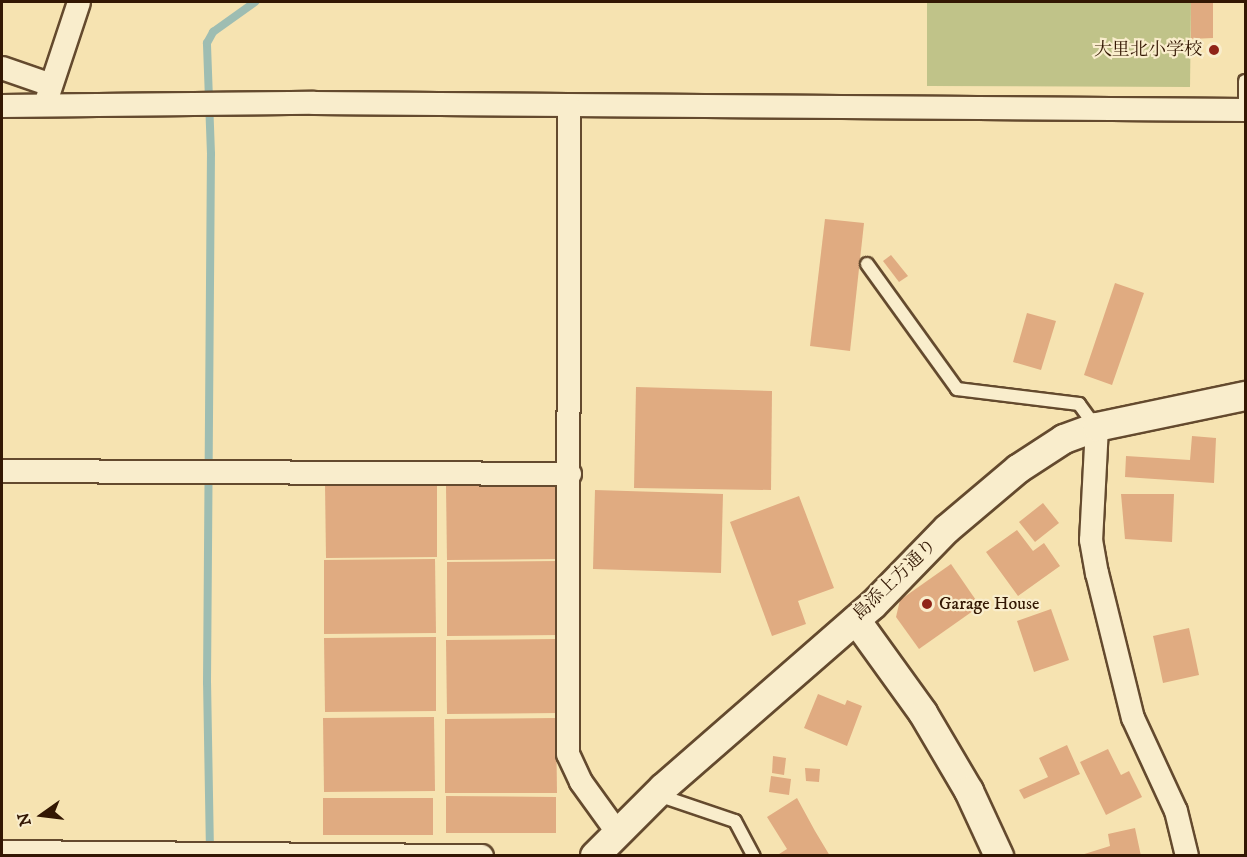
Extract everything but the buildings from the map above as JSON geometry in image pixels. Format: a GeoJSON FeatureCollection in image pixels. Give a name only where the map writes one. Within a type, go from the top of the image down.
{"type":"FeatureCollection","features":[{"type":"Feature","properties":{"kind":"street"},"geometry":{"type":"LineString","coordinates":[[48,95],[79,2]]}},
{"type":"Feature","properties":{"kind":"street"},"geometry":{"type":"LineString","coordinates":[[2,68],[48,95]]}},
{"type":"Feature","properties":{"kind":"street"},"geometry":{"type":"LineString","coordinates":[[2,106],[48,95],[315,103],[568,107],[1245,110]]}},
{"type":"Feature","properties":{"kind":"street"},"geometry":{"type":"LineString","coordinates":[[568,107],[570,474],[568,754],[581,782],[617,832]]}},
{"type":"Feature","properties":{"kind":"street","name":"島添上方通り"},"geometry":{"type":"LineString","coordinates":[[595,855],[656,794],[856,620],[947,529],[1018,469],[1064,439],[1097,428],[1245,396]]}},
{"type":"Feature","properties":{"kind":"street"},"geometry":{"type":"LineString","coordinates":[[1097,428],[1091,540],[1097,573],[1133,718],[1176,811],[1187,855]]}},
{"type":"Feature","properties":{"kind":"street"},"geometry":{"type":"LineString","coordinates":[[2,471],[570,474]]}},
{"type":"Feature","properties":{"kind":"street"},"geometry":{"type":"LineString","coordinates":[[856,620],[923,713],[969,791],[999,855]]}},
{"type":"Feature","properties":{"kind":"street"},"geometry":{"type":"LineString","coordinates":[[2,852],[482,855]]}},
{"type":"Feature","properties":{"kind":"lane"},"geometry":{"type":"LineString","coordinates":[[1245,81],[1245,110]]}},
{"type":"Feature","properties":{"kind":"lane"},"geometry":{"type":"LineString","coordinates":[[867,264],[957,389],[1079,404],[1097,428]]}},
{"type":"Feature","properties":{"kind":"lane"},"geometry":{"type":"LineString","coordinates":[[656,794],[735,821],[754,855]]}},
{"type":"Feature","properties":{"kind":"green space"},"geometry":{"type":"Polygon","coordinates":[[[927,2],[1191,2],[1190,87],[927,86],[927,2]]]}},
{"type":"Feature","properties":{"kind":"waterway"},"geometry":{"type":"LineString","coordinates":[[210,852],[207,683],[211,154],[207,43],[213,32],[255,2]]}},
{"type":"Feature","properties":{"kind":"place","name":"大里北小学校"},"geometry":{"type":"Point","coordinates":[1214,50]}},
{"type":"Feature","properties":{"kind":"place","name":"Garage House"},"geometry":{"type":"Point","coordinates":[927,604]}}]}
